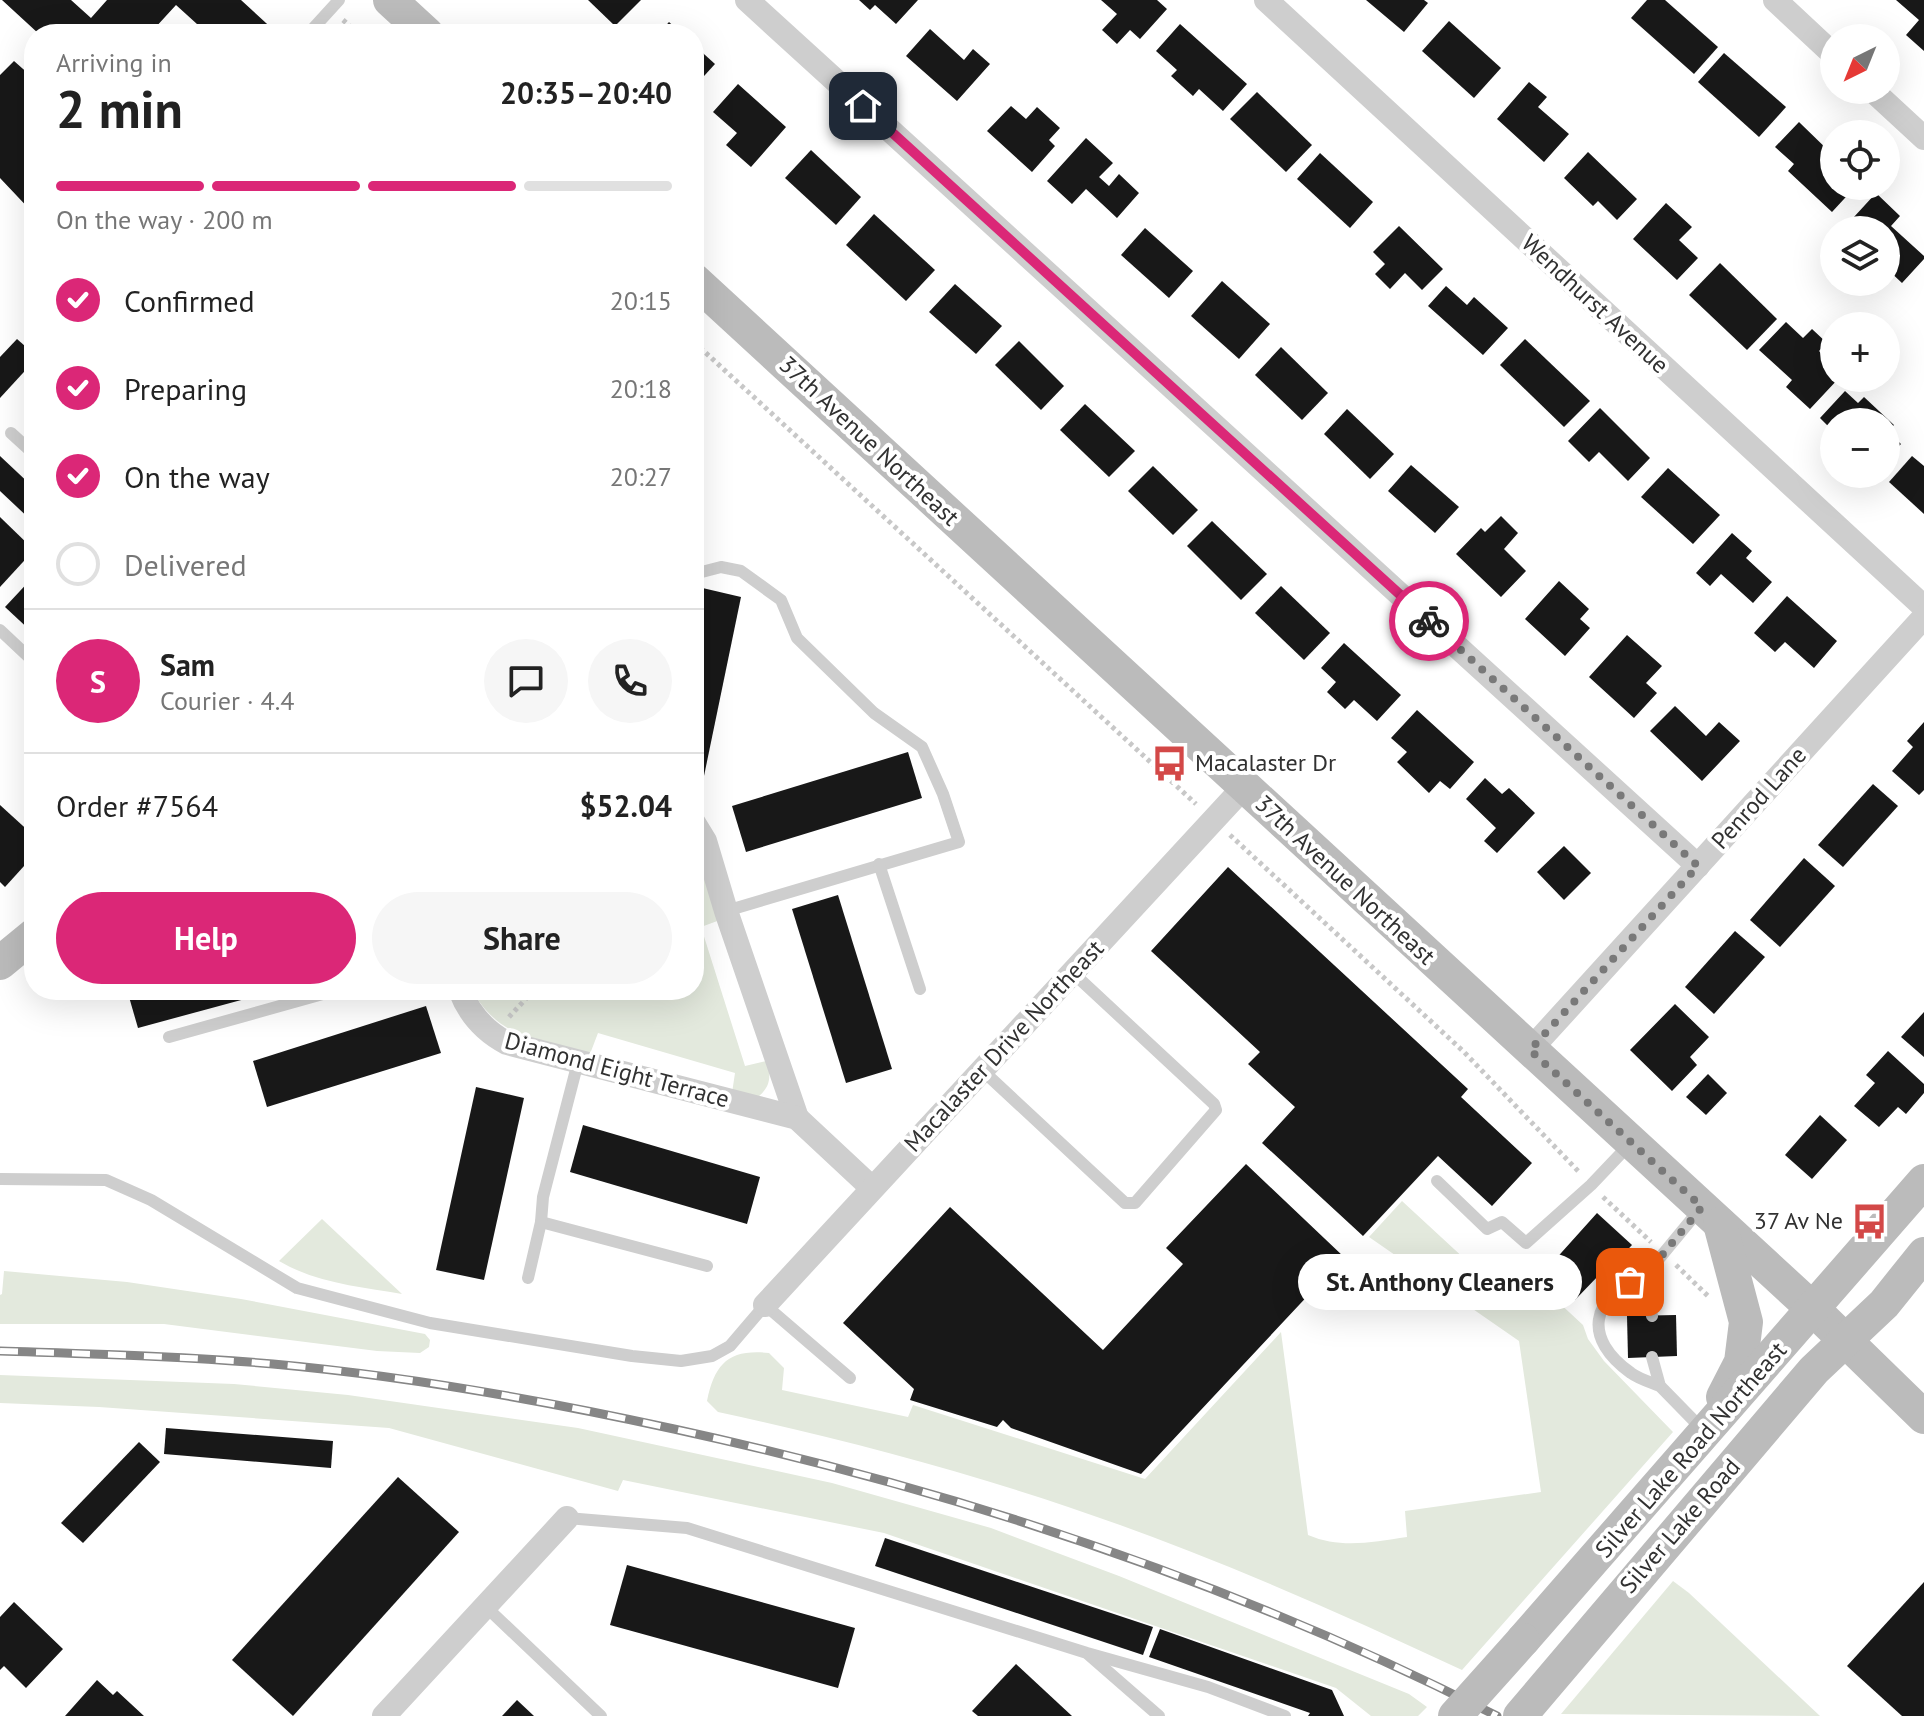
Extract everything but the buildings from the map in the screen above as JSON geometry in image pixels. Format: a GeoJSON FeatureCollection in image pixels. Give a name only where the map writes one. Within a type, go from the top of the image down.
{"type":"FeatureCollection","features":[{"type":"Feature","properties":{"kind":"main road"},"geometry":{"type":"LineString","coordinates":[[390,0],[416,24]]}},
{"type":"Feature","properties":{"kind":"main road","name":"37th Avenue Northeast"},"geometry":{"type":"LineString","coordinates":[[704,289],[1813,1309],[1924,1417]]}},
{"type":"Feature","properties":{"kind":"main road"},"geometry":{"type":"LineString","coordinates":[[0,963],[24,943]]}},
{"type":"Feature","properties":{"kind":"main road","name":"Silver Lake Road Northeast"},"geometry":{"type":"LineString","coordinates":[[1455,1716],[1924,1181]]}},
{"type":"Feature","properties":{"kind":"main road"},"geometry":{"type":"LineString","coordinates":[[1705,1433],[1741,1362],[1746,1335],[1739,1291],[1711,1216]]}},
{"type":"Feature","properties":{"kind":"main road"},"geometry":{"type":"LineString","coordinates":[[1846,1340],[1884,1304],[1924,1254]]}},
{"type":"Feature","properties":{"kind":"main road","name":"Silver Lake Road"},"geometry":{"type":"LineString","coordinates":[[1520,1716],[1814,1370],[1846,1340]]}},
{"type":"Feature","properties":{"kind":"street"},"geometry":{"type":"LineString","coordinates":[[747,0],[1698,866]]}},
{"type":"Feature","properties":{"kind":"street","name":"Wendhurst Avenue"},"geometry":{"type":"LineString","coordinates":[[1266,0],[1924,607]]}},
{"type":"Feature","properties":{"kind":"street"},"geometry":{"type":"LineString","coordinates":[[1775,0],[1820,42]]}},
{"type":"Feature","properties":{"kind":"street"},"geometry":{"type":"LineString","coordinates":[[1887,104],[1924,138]]}},
{"type":"Feature","properties":{"kind":"street","name":"Penrod Lane"},"geometry":{"type":"LineString","coordinates":[[1530,1050],[1924,617]]}},
{"type":"Feature","properties":{"kind":"street","name":"Macalaster Drive Northeast"},"geometry":{"type":"LineString","coordinates":[[765,1305],[1244,787]]}},
{"type":"Feature","properties":{"kind":"street","name":"Diamond Eight Terrace"},"geometry":{"type":"LineString","coordinates":[[704,839],[797,1118],[872,1188]]}},
{"type":"Feature","properties":{"kind":"street","name":"Diamond Eight Terrace"},"geometry":{"type":"LineString","coordinates":[[463,1000],[466,1008],[492,1035],[507,1043],[797,1118]]}},
{"type":"Feature","properties":{"kind":"street"},"geometry":{"type":"LineString","coordinates":[[384,1716],[567,1518]]}},
{"type":"Feature","properties":{"kind":"lane"},"geometry":{"type":"LineString","coordinates":[[317,24],[339,0]]}},
{"type":"Feature","properties":{"kind":"lane"},"geometry":{"type":"LineString","coordinates":[[11,433],[24,445]]}},
{"type":"Feature","properties":{"kind":"lane"},"geometry":{"type":"LineString","coordinates":[[704,571],[721,567],[741,571],[781,600],[797,638],[874,713],[922,747],[943,794],[959,842],[726,911]]}},
{"type":"Feature","properties":{"kind":"lane"},"geometry":{"type":"LineString","coordinates":[[0,630],[24,653]]}},
{"type":"Feature","properties":{"kind":"lane"},"geometry":{"type":"LineString","coordinates":[[879,864],[920,989]]}},
{"type":"Feature","properties":{"kind":"lane"},"geometry":{"type":"LineString","coordinates":[[982,1070],[1125,1203],[1135,1203],[1216,1110],[1214,1104],[1072,972]]}},
{"type":"Feature","properties":{"kind":"lane"},"geometry":{"type":"LineString","coordinates":[[169,1037],[294,1000]]}},
{"type":"Feature","properties":{"kind":"lane"},"geometry":{"type":"LineString","coordinates":[[528,1278],[541,1222],[543,1197],[578,1062]]}},
{"type":"Feature","properties":{"kind":"lane"},"geometry":{"type":"LineString","coordinates":[[1437,1181],[1487,1229],[1502,1222],[1526,1243],[1591,1185],[1631,1143]]}},
{"type":"Feature","properties":{"kind":"lane"},"geometry":{"type":"LineString","coordinates":[[0,1179],[106,1180],[151,1200],[297,1288],[446,1326],[681,1361],[712,1356],[730,1346],[765,1305],[850,1378]]}},
{"type":"Feature","properties":{"kind":"lane"},"geometry":{"type":"LineString","coordinates":[[1705,1433],[1660,1386],[1632,1374],[1606,1351],[1598,1333],[1597,1320],[1603,1303],[1630,1282],[1644,1277],[1662,1253],[1711,1216]]}},
{"type":"Feature","properties":{"kind":"lane"},"geometry":{"type":"LineString","coordinates":[[541,1222],[707,1266]]}},
{"type":"Feature","properties":{"kind":"lane"},"geometry":{"type":"LineString","coordinates":[[1644,1277],[1652,1316]]}},
{"type":"Feature","properties":{"kind":"lane"},"geometry":{"type":"LineString","coordinates":[[1652,1357],[1660,1386]]}},
{"type":"Feature","properties":{"kind":"lane"},"geometry":{"type":"LineString","coordinates":[[567,1518],[687,1528],[1087,1653],[1208,1687],[1285,1716]]}},
{"type":"Feature","properties":{"kind":"lane"},"geometry":{"type":"LineString","coordinates":[[485,1606],[601,1716]]}},
{"type":"Feature","properties":{"kind":"lane"},"geometry":{"type":"LineString","coordinates":[[1087,1653],[1159,1716]]}},
{"type":"Feature","properties":{"kind":"path"},"geometry":{"type":"LineString","coordinates":[[704,351],[1193,801]]}},
{"type":"Feature","properties":{"kind":"path"},"geometry":{"type":"LineString","coordinates":[[1240,844],[1464,1052],[1591,1185],[1718,1305]]}},
{"type":"Feature","properties":{"kind":"path"},"geometry":{"type":"LineString","coordinates":[[492,1035],[525,1000]]}},
{"type":"Feature","properties":{"kind":"shaded area"},"geometry":{"type":"Polygon","coordinates":[[[704,874],[720,920],[704,926],[704,874]]]}},
{"type":"Feature","properties":{"kind":"shaded area"},"geometry":{"type":"Polygon","coordinates":[[[704,936],[745,1066],[766,1061],[768,1084],[753,1100],[732,1093],[735,1073],[598,1033],[590,1054],[538,1041],[508,1029],[478,1000],[704,1000],[704,936]]]}},
{"type":"Feature","properties":{"kind":"shaded area"},"geometry":{"type":"Polygon","coordinates":[[[1402,1201],[1506,1297],[1528,1274],[1583,1325],[1588,1339],[1604,1361],[1673,1432],[1462,1670],[1292,1593],[1132,1529],[956,1472],[718,1412],[707,1401],[714,1377],[726,1361],[744,1353],[769,1353],[784,1368],[782,1390],[908,1417],[913,1405],[1145,1479],[1281,1332],[1308,1535],[1345,1543],[1407,1537],[1405,1511],[1541,1492],[1519,1341],[1369,1237],[1402,1201]]]}},
{"type":"Feature","properties":{"kind":"shaded area"},"geometry":{"type":"Polygon","coordinates":[[[322,1219],[402,1294],[323,1279],[279,1261],[322,1219]]]}},
{"type":"Feature","properties":{"kind":"shaded area"},"geometry":{"type":"Polygon","coordinates":[[[4,1271],[127,1282],[241,1299],[425,1334],[430,1340],[429,1347],[420,1353],[377,1351],[164,1324],[0,1324],[4,1271]]]}},
{"type":"Feature","properties":{"kind":"shaded area"},"geometry":{"type":"Polygon","coordinates":[[[0,1375],[234,1384],[348,1395],[578,1428],[832,1483],[991,1528],[1119,1576],[1409,1694],[1427,1707],[1418,1716],[1371,1716],[1336,1688],[884,1533],[623,1480],[618,1491],[389,1428],[0,1403],[0,1375]]]}},
{"type":"Feature","properties":{"kind":"shaded area"},"geometry":{"type":"Polygon","coordinates":[[[1673,1581],[1689,1593],[1820,1716],[1561,1714],[1673,1581]]]}},
{"type":"Feature","properties":{"kind":"railway"},"geometry":{"type":"LineString","coordinates":[[0,1351],[205,1359],[374,1375],[574,1408],[780,1454],[991,1512],[1197,1583],[1398,1668],[1497,1716]]}},
{"type":"Feature","properties":{"kind":"way so far"},"geometry":{"type":"LineString","coordinates":[[1429,621],[1698,866],[1530,1050],[1702,1207],[1644,1277],[1630,1282]]}},
{"type":"Feature","properties":{"kind":"place","name":"Macalaster Dr"},"geometry":{"type":"Point","coordinates":[1169,763]}},
{"type":"Feature","properties":{"kind":"place","name":"37 Av Ne"},"geometry":{"type":"Point","coordinates":[1869,1221]}},
{"type":"Feature","properties":{"kind":"place","name":"St. Anthony Cleaners"},"geometry":{"type":"Point","coordinates":[1630,1282]}},
{"type":"Feature","properties":{"kind":"route"},"geometry":{"type":"LineString","coordinates":[[863,106],[1429,621]]}}]}
